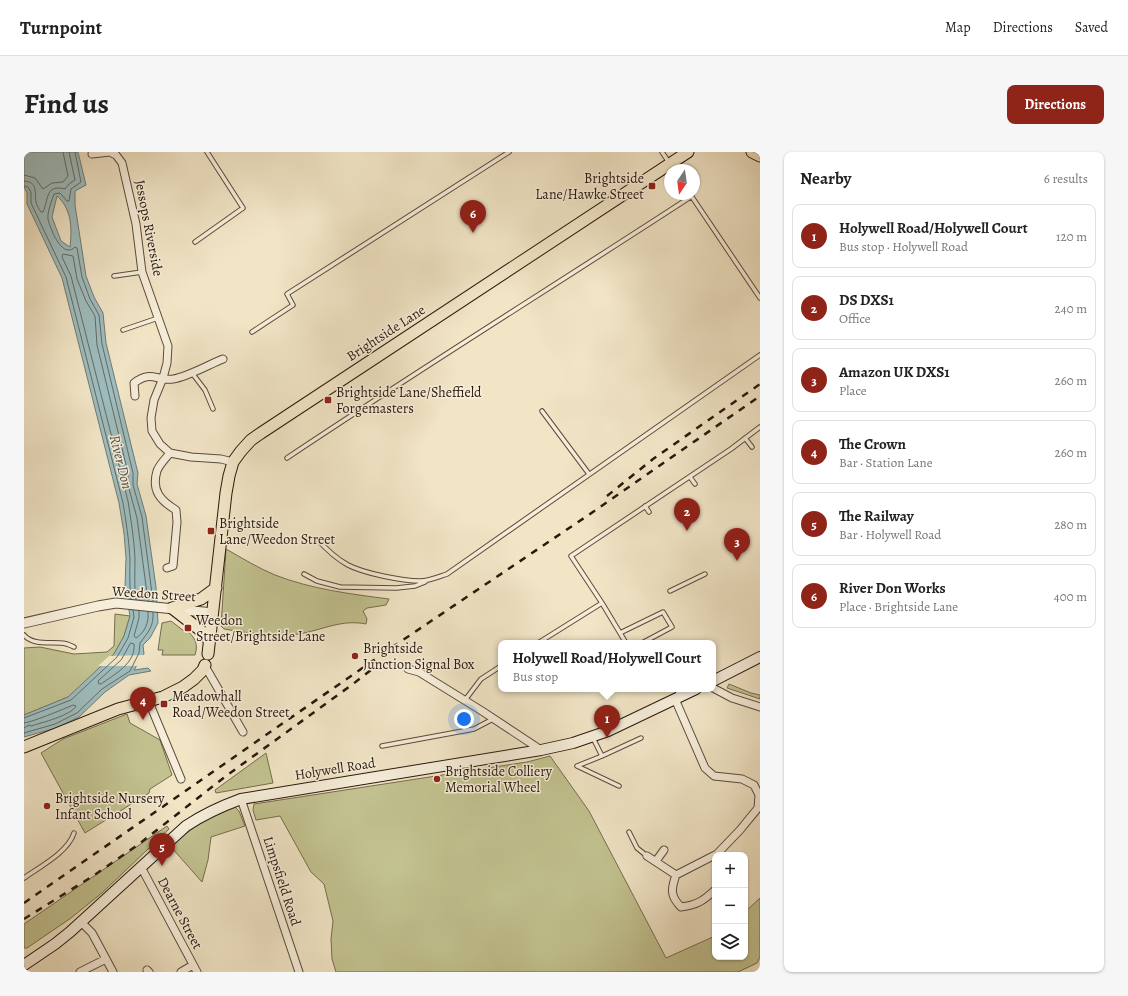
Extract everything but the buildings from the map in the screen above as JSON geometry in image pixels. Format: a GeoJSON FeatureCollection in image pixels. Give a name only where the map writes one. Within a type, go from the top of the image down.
{"type":"FeatureCollection","features":[{"type":"Feature","properties":{"kind":"main road","name":"Brightside Lane"},"geometry":{"type":"LineString","coordinates":[[675,164],[688,152]]}},
{"type":"Feature","properties":{"kind":"main road"},"geometry":{"type":"LineString","coordinates":[[752,152],[760,156]]}},
{"type":"Feature","properties":{"kind":"main road","name":"Brightside Lane"},"geometry":{"type":"LineString","coordinates":[[206,662],[210,640],[226,493],[233,462],[251,440],[664,172]]}},
{"type":"Feature","properties":{"kind":"main road"},"geometry":{"type":"LineString","coordinates":[[168,608],[201,599],[216,588]]}},
{"type":"Feature","properties":{"kind":"main road"},"geometry":{"type":"LineString","coordinates":[[168,608],[199,628],[210,640]]}},
{"type":"Feature","properties":{"kind":"main road"},"geometry":{"type":"LineString","coordinates":[[716,679],[760,657]]}},
{"type":"Feature","properties":{"kind":"main road"},"geometry":{"type":"LineString","coordinates":[[24,747],[118,709],[149,702],[163,697],[183,687],[199,675],[206,662]]}},
{"type":"Feature","properties":{"kind":"main road","name":"Holywell Road"},"geometry":{"type":"LineString","coordinates":[[24,965],[55,944],[81,922],[186,826],[211,811],[241,799],[541,750],[573,743],[608,731],[677,695]]}},
{"type":"Feature","properties":{"kind":"street","name":"Jessops Riverside"},"geometry":{"type":"LineString","coordinates":[[92,154],[110,152],[116,155],[122,163],[136,224],[142,272],[168,346],[167,363],[154,400],[151,418],[152,431],[160,444],[170,453]]}},
{"type":"Feature","properties":{"kind":"street"},"geometry":{"type":"LineString","coordinates":[[135,396],[134,383],[141,378],[150,376],[172,379],[223,359]]}},
{"type":"Feature","properties":{"kind":"street"},"geometry":{"type":"LineString","coordinates":[[167,568],[173,566],[177,522],[176,510],[164,503],[155,490],[157,470],[170,453],[191,457],[221,459],[233,462]]}},
{"type":"Feature","properties":{"kind":"street","name":"Weedon Street"},"geometry":{"type":"LineString","coordinates":[[24,623],[116,603],[213,613]]}},
{"type":"Feature","properties":{"kind":"street"},"geometry":{"type":"LineString","coordinates":[[206,662],[243,732]]}},
{"type":"Feature","properties":{"kind":"street"},"geometry":{"type":"LineString","coordinates":[[408,669],[419,672],[465,700],[541,750]]}},
{"type":"Feature","properties":{"kind":"street"},"geometry":{"type":"LineString","coordinates":[[716,690],[732,698],[760,707]]}},
{"type":"Feature","properties":{"kind":"street"},"geometry":{"type":"LineString","coordinates":[[677,695],[705,768],[714,776],[742,779],[754,785],[759,795],[758,808],[740,830],[718,852]]}},
{"type":"Feature","properties":{"kind":"street"},"geometry":{"type":"LineString","coordinates":[[149,702],[181,779]]}},
{"type":"Feature","properties":{"kind":"street","name":"Limpsfield Road"},"geometry":{"type":"LineString","coordinates":[[241,799],[299,972]]}},
{"type":"Feature","properties":{"kind":"street"},"geometry":{"type":"LineString","coordinates":[[656,862],[664,850]]}},
{"type":"Feature","properties":{"kind":"street"},"geometry":{"type":"LineString","coordinates":[[647,856],[676,875]]}},
{"type":"Feature","properties":{"kind":"street"},"geometry":{"type":"LineString","coordinates":[[712,857],[676,875],[672,887],[674,900],[681,907],[692,906],[702,901],[712,893]]}},
{"type":"Feature","properties":{"kind":"street","name":"Dearne Street"},"geometry":{"type":"LineString","coordinates":[[141,867],[195,969]]}},
{"type":"Feature","properties":{"kind":"street"},"geometry":{"type":"LineString","coordinates":[[81,922],[92,933],[113,972]]}},
{"type":"Feature","properties":{"kind":"street"},"geometry":{"type":"LineString","coordinates":[[79,971],[106,959]]}},
{"type":"Feature","properties":{"kind":"street"},"geometry":{"type":"LineString","coordinates":[[181,972],[195,969]]}},
{"type":"Feature","properties":{"kind":"lane"},"geometry":{"type":"LineString","coordinates":[[195,242],[243,208],[206,152]]}},
{"type":"Feature","properties":{"kind":"lane"},"geometry":{"type":"LineString","coordinates":[[252,332],[293,305],[286,294],[509,152]]}},
{"type":"Feature","properties":{"kind":"lane"},"geometry":{"type":"LineString","coordinates":[[662,152],[670,164]]}},
{"type":"Feature","properties":{"kind":"lane"},"geometry":{"type":"LineString","coordinates":[[287,458],[394,386],[523,305],[683,200]]}},
{"type":"Feature","properties":{"kind":"lane"},"geometry":{"type":"LineString","coordinates":[[694,200],[760,298]]}},
{"type":"Feature","properties":{"kind":"lane"},"geometry":{"type":"LineString","coordinates":[[114,276],[142,272]]}},
{"type":"Feature","properties":{"kind":"lane"},"geometry":{"type":"LineString","coordinates":[[123,330],[159,317]]}},
{"type":"Feature","properties":{"kind":"lane"},"geometry":{"type":"LineString","coordinates":[[304,574],[317,581],[340,586],[408,587],[447,574],[760,355]]}},
{"type":"Feature","properties":{"kind":"lane"},"geometry":{"type":"LineString","coordinates":[[191,372],[205,390],[213,409]]}},
{"type":"Feature","properties":{"kind":"lane"},"geometry":{"type":"LineString","coordinates":[[542,411],[589,474]]}},
{"type":"Feature","properties":{"kind":"lane"},"geometry":{"type":"LineString","coordinates":[[624,640],[602,602],[571,556],[690,477],[760,427]]}},
{"type":"Feature","properties":{"kind":"lane"},"geometry":{"type":"LineString","coordinates":[[745,438],[752,447]]}},
{"type":"Feature","properties":{"kind":"lane"},"geometry":{"type":"LineString","coordinates":[[690,477],[695,484]]}},
{"type":"Feature","properties":{"kind":"lane"},"geometry":{"type":"LineString","coordinates":[[645,506],[649,512]]}},
{"type":"Feature","properties":{"kind":"lane"},"geometry":{"type":"LineString","coordinates":[[630,517],[632,522]]}},
{"type":"Feature","properties":{"kind":"lane"},"geometry":{"type":"LineString","coordinates":[[317,539],[333,555],[348,565],[394,577],[420,581],[432,579]]}},
{"type":"Feature","properties":{"kind":"lane"},"geometry":{"type":"LineString","coordinates":[[670,591],[704,574]]}},
{"type":"Feature","properties":{"kind":"lane"},"geometry":{"type":"LineString","coordinates":[[543,640],[602,602]]}},
{"type":"Feature","properties":{"kind":"lane"},"geometry":{"type":"LineString","coordinates":[[620,634],[663,612],[672,627],[648,640]]}},
{"type":"Feature","properties":{"kind":"lane"},"geometry":{"type":"LineString","coordinates":[[24,635],[35,641],[62,643],[74,647]]}},
{"type":"Feature","properties":{"kind":"lane"},"geometry":{"type":"LineString","coordinates":[[465,700],[481,679],[498,668]]}},
{"type":"Feature","properties":{"kind":"lane"},"geometry":{"type":"LineString","coordinates":[[382,746],[474,729],[494,718]]}},
{"type":"Feature","properties":{"kind":"lane"},"geometry":{"type":"LineString","coordinates":[[592,736],[602,756]]}},
{"type":"Feature","properties":{"kind":"lane"},"geometry":{"type":"LineString","coordinates":[[619,786],[577,766],[641,738]]}},
{"type":"Feature","properties":{"kind":"lane"},"geometry":{"type":"LineString","coordinates":[[629,832],[637,848],[647,856]]}},
{"type":"Feature","properties":{"kind":"lane"},"geometry":{"type":"LineString","coordinates":[[24,878],[66,848],[72,841],[74,833]]}},
{"type":"Feature","properties":{"kind":"green space"},"geometry":{"type":"Polygon","coordinates":[[[226,549],[262,569],[289,580],[331,590],[389,599],[386,605],[367,608],[363,611],[367,619],[366,624],[340,624],[290,635],[261,634],[224,629],[221,626],[226,549]]]}},
{"type":"Feature","properties":{"kind":"green space"},"geometry":{"type":"Polygon","coordinates":[[[115,614],[130,616],[124,636],[114,654],[68,697],[24,715],[24,648],[40,647],[74,654],[107,652],[114,646],[115,614]]]}},
{"type":"Feature","properties":{"kind":"green space"},"geometry":{"type":"Polygon","coordinates":[[[171,621],[184,631],[185,629],[191,634],[196,643],[195,655],[162,655],[163,650],[158,650],[162,623],[171,621]]]}},
{"type":"Feature","properties":{"kind":"green space"},"geometry":{"type":"Polygon","coordinates":[[[729,684],[760,695],[760,699],[727,688],[729,684]]]}},
{"type":"Feature","properties":{"kind":"green space"},"geometry":{"type":"Polygon","coordinates":[[[127,714],[130,723],[160,740],[172,775],[150,789],[149,793],[85,833],[41,753],[63,739],[127,714]]]}},
{"type":"Feature","properties":{"kind":"green space"},"geometry":{"type":"Polygon","coordinates":[[[266,753],[273,783],[216,793],[215,790],[266,753]]]}},
{"type":"Feature","properties":{"kind":"green space"},"geometry":{"type":"Polygon","coordinates":[[[550,756],[589,811],[666,958],[712,937],[712,960],[748,960],[748,909],[760,898],[760,957],[757,963],[738,972],[336,972],[332,959],[331,939],[333,921],[324,884],[311,872],[280,816],[256,820],[253,810],[254,804],[527,762],[550,756]]]}},
{"type":"Feature","properties":{"kind":"green space"},"geometry":{"type":"Polygon","coordinates":[[[228,807],[235,807],[239,811],[245,826],[211,837],[208,860],[202,882],[171,847],[198,825],[228,807]]]}},
{"type":"Feature","properties":{"kind":"green space"},"geometry":{"type":"Polygon","coordinates":[[[167,826],[169,829],[103,892],[71,918],[27,948],[24,948],[24,924],[167,826]]]}},
{"type":"Feature","properties":{"kind":"water","name":"River Don"},"geometry":{"type":"Polygon","coordinates":[[[24,152],[78,152],[86,185],[75,191],[75,205],[86,276],[94,297],[103,313],[106,343],[138,473],[137,484],[146,516],[156,587],[158,623],[150,638],[143,645],[144,654],[134,670],[148,668],[151,671],[129,675],[105,692],[79,717],[56,728],[24,737],[24,715],[68,697],[114,654],[124,636],[130,616],[125,587],[126,558],[119,503],[62,278],[27,204],[27,193],[24,187],[24,152]],[[57,196],[52,217],[61,241],[70,247],[70,220],[66,207],[57,196]]]}},
{"type":"Feature","properties":{"kind":"pier"},"geometry":{"type":"Polygon","coordinates":[[[145,655],[138,666],[98,666],[109,656],[145,655]]]}},
{"type":"Feature","properties":{"kind":"railway"},"geometry":{"type":"LineString","coordinates":[[607,496],[653,459],[760,384]]}},
{"type":"Feature","properties":{"kind":"railway"},"geometry":{"type":"LineString","coordinates":[[24,903],[397,644],[587,516],[760,396]]}},
{"type":"Feature","properties":{"kind":"railway"},"geometry":{"type":"LineString","coordinates":[[24,919],[93,876],[139,844],[226,776],[376,666]]}},
{"type":"Feature","properties":{"kind":"place","name":"Brightside Lane/Hawke Street"},"geometry":{"type":"Point","coordinates":[652,186]}},
{"type":"Feature","properties":{"kind":"place","name":"River Don Works"},"geometry":{"type":"Point","coordinates":[473,233]}},
{"type":"Feature","properties":{"kind":"place","name":"Brightside Lane/Sheffield Forgemasters"},"geometry":{"type":"Point","coordinates":[328,400]}},
{"type":"Feature","properties":{"kind":"place","name":"Brightside Lane/Weedon Street"},"geometry":{"type":"Point","coordinates":[211,531]}},
{"type":"Feature","properties":{"kind":"place","name":"DS DXS1"},"geometry":{"type":"Point","coordinates":[687,531]}},
{"type":"Feature","properties":{"kind":"place","name":"Amazon UK DXS1"},"geometry":{"type":"Point","coordinates":[737,561]}},
{"type":"Feature","properties":{"kind":"place","name":"Weedon Street/Brightside Lane"},"geometry":{"type":"Point","coordinates":[188,628]}},
{"type":"Feature","properties":{"kind":"place","name":"Brightside Junction Signal Box"},"geometry":{"type":"Point","coordinates":[355,656]}},
{"type":"Feature","properties":{"kind":"place","name":"Meadowhall Road/Weedon Street"},"geometry":{"type":"Point","coordinates":[164,704]}},
{"type":"Feature","properties":{"kind":"place","name":"The Crown"},"geometry":{"type":"Point","coordinates":[143,720]}},
{"type":"Feature","properties":{"kind":"place","name":"Holywell Road/Holywell Court"},"geometry":{"type":"Point","coordinates":[607,738]}},
{"type":"Feature","properties":{"kind":"place","name":"Brightside Colliery Memorial Wheel"},"geometry":{"type":"Point","coordinates":[437,779]}},
{"type":"Feature","properties":{"kind":"place","name":"Brightside Nursery Infant School"},"geometry":{"type":"Point","coordinates":[47,806]}},
{"type":"Feature","properties":{"kind":"place","name":"The Railway"},"geometry":{"type":"Point","coordinates":[162,866]}}]}
